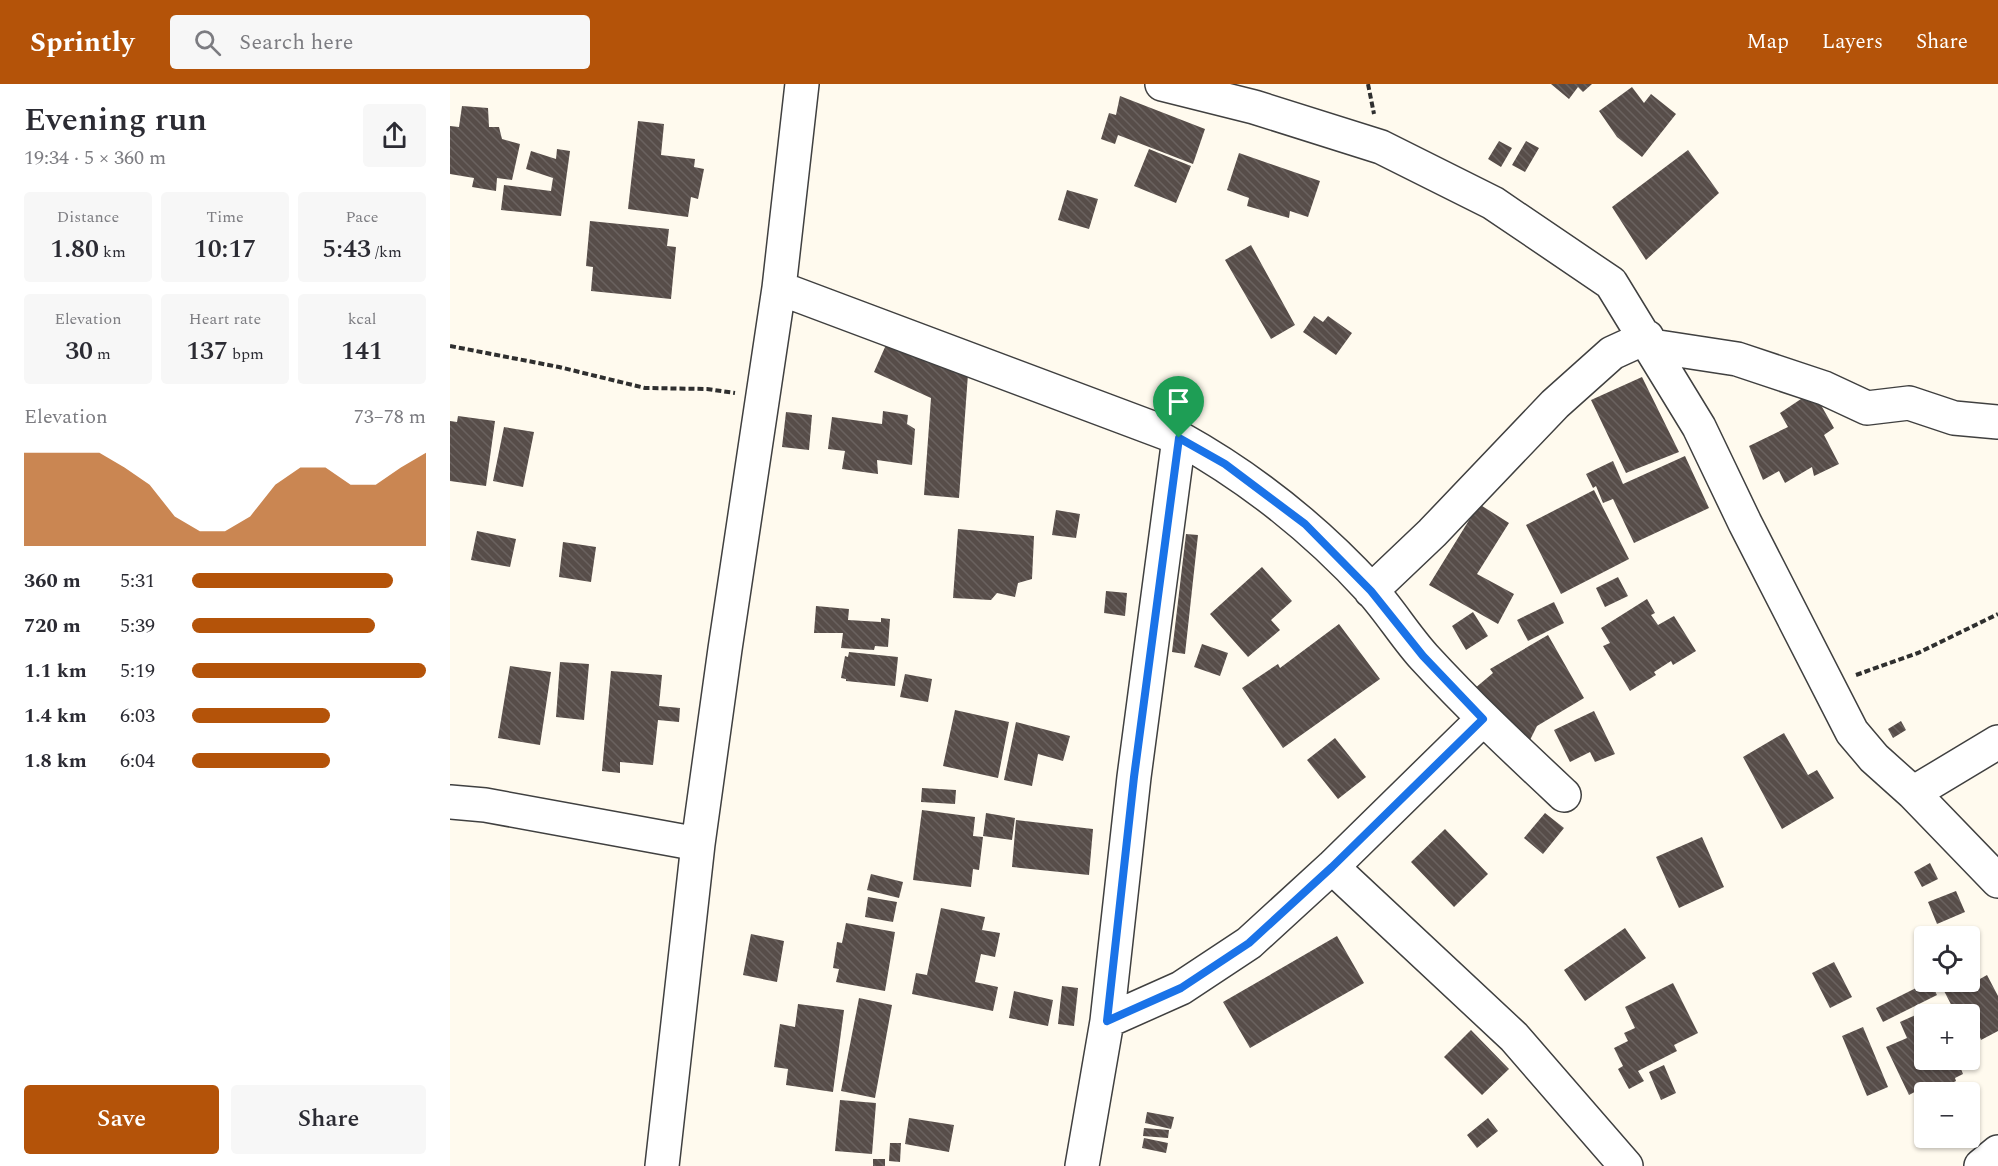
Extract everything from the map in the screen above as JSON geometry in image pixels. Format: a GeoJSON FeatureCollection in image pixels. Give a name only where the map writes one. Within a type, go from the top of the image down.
{"type":"FeatureCollection","features":[{"type":"Feature","properties":{"kind":"street"},"geometry":{"type":"LineString","coordinates":[[662,1166],[698,844],[779,288],[802,84]]}},
{"type":"Feature","properties":{"kind":"street"},"geometry":{"type":"LineString","coordinates":[[1162,84],[1254,107],[1381,147],[1493,203],[1611,283],[1649,341],[1699,427],[1852,732],[1874,758],[1913,793],[1998,881]]}},
{"type":"Feature","properties":{"kind":"street"},"geometry":{"type":"LineString","coordinates":[[779,288],[1179,438],[1225,464],[1305,524],[1371,591],[1423,656],[1483,719],[1564,795]]}},
{"type":"Feature","properties":{"kind":"street"},"geometry":{"type":"LineString","coordinates":[[1371,591],[1440,525],[1555,404],[1612,353],[1649,341],[1737,359],[1824,388],[1867,408],[1909,403],[1954,418],[1998,422]]}},
{"type":"Feature","properties":{"kind":"street"},"geometry":{"type":"LineString","coordinates":[[1082,1166],[1107,1021],[1134,777],[1179,438]]}},
{"type":"Feature","properties":{"kind":"street"},"geometry":{"type":"LineString","coordinates":[[1107,1021],[1181,988],[1249,943],[1332,867],[1483,719]]}},
{"type":"Feature","properties":{"kind":"street"},"geometry":{"type":"LineString","coordinates":[[1913,793],[1998,742]]}},
{"type":"Feature","properties":{"kind":"street"},"geometry":{"type":"LineString","coordinates":[[450,802],[485,805],[698,844]]}},
{"type":"Feature","properties":{"kind":"street"},"geometry":{"type":"LineString","coordinates":[[1332,867],[1514,1037],[1626,1166]]}},
{"type":"Feature","properties":{"kind":"street"},"geometry":{"type":"LineString","coordinates":[[1981,1166],[1998,1152]]}},
{"type":"Feature","properties":{"kind":"path"},"geometry":{"type":"LineString","coordinates":[[450,346],[559,367],[645,388],[707,389],[762,397]]}},
{"type":"Feature","properties":{"kind":"path"},"geometry":{"type":"LineString","coordinates":[[1827,685],[1918,653],[1998,614]]}},
{"type":"Feature","properties":{"kind":"building"},"geometry":{"type":"Polygon","coordinates":[[[1551,84],[1592,84],[1583,92],[1578,87],[1569,99],[1551,84]]]}},
{"type":"Feature","properties":{"kind":"building"},"geometry":{"type":"Polygon","coordinates":[[[1632,87],[1644,103],[1651,94],[1676,114],[1642,157],[1617,137],[1599,111],[1632,87]]]}},
{"type":"Feature","properties":{"kind":"building"},"geometry":{"type":"Polygon","coordinates":[[[1120,96],[1205,129],[1193,164],[1118,135],[1115,144],[1101,139],[1109,113],[1116,115],[1120,96]]]}},
{"type":"Feature","properties":{"kind":"building"},"geometry":{"type":"Polygon","coordinates":[[[462,106],[488,108],[489,127],[499,127],[502,139],[520,144],[512,180],[497,178],[496,191],[472,187],[474,178],[450,174],[450,126],[459,127],[462,106]]]}},
{"type":"Feature","properties":{"kind":"building"},"geometry":{"type":"Polygon","coordinates":[[[638,121],[664,124],[661,155],[695,159],[694,167],[704,169],[698,199],[691,197],[688,217],[628,209],[638,121]]]}},
{"type":"Feature","properties":{"kind":"building"},"geometry":{"type":"Polygon","coordinates":[[[1499,141],[1512,148],[1501,167],[1488,159],[1499,141]]]}},
{"type":"Feature","properties":{"kind":"building"},"geometry":{"type":"Polygon","coordinates":[[[1526,141],[1539,148],[1525,172],[1512,165],[1526,141]]]}},
{"type":"Feature","properties":{"kind":"building"},"geometry":{"type":"Polygon","coordinates":[[[557,149],[570,151],[561,216],[501,210],[504,185],[551,191],[553,178],[526,169],[531,151],[556,159],[557,149]]]}},
{"type":"Feature","properties":{"kind":"building"},"geometry":{"type":"Polygon","coordinates":[[[1149,149],[1191,166],[1176,203],[1134,186],[1149,149]]]}},
{"type":"Feature","properties":{"kind":"building"},"geometry":{"type":"Polygon","coordinates":[[[1688,150],[1719,193],[1646,260],[1612,207],[1688,150]]]}},
{"type":"Feature","properties":{"kind":"building"},"geometry":{"type":"Polygon","coordinates":[[[1239,153],[1320,181],[1308,217],[1290,211],[1289,218],[1247,206],[1249,198],[1227,190],[1239,153]]]}},
{"type":"Feature","properties":{"kind":"building"},"geometry":{"type":"Polygon","coordinates":[[[1067,190],[1098,199],[1089,229],[1058,220],[1067,190]]]}},
{"type":"Feature","properties":{"kind":"building"},"geometry":{"type":"Polygon","coordinates":[[[590,221],[669,229],[667,246],[676,247],[671,299],[591,291],[593,267],[586,266],[590,221]]]}},
{"type":"Feature","properties":{"kind":"building"},"geometry":{"type":"Polygon","coordinates":[[[1251,245],[1295,325],[1271,339],[1225,260],[1251,245]]]}},
{"type":"Feature","properties":{"kind":"building"},"geometry":{"type":"Polygon","coordinates":[[[1314,316],[1323,322],[1328,316],[1352,333],[1336,355],[1303,332],[1314,316]]]}},
{"type":"Feature","properties":{"kind":"building"},"geometry":{"type":"Polygon","coordinates":[[[889,338],[968,374],[959,498],[924,495],[931,398],[874,372],[889,338]]]}},
{"type":"Feature","properties":{"kind":"building"},"geometry":{"type":"Polygon","coordinates":[[[1642,377],[1679,452],[1626,473],[1591,400],[1642,377]]]}},
{"type":"Feature","properties":{"kind":"building"},"geometry":{"type":"Polygon","coordinates":[[[1813,391],[1834,428],[1824,435],[1839,464],[1814,476],[1812,467],[1785,483],[1779,471],[1763,480],[1749,446],[1788,427],[1780,413],[1813,391]]]}},
{"type":"Feature","properties":{"kind":"building"},"geometry":{"type":"Polygon","coordinates":[[[883,411],[908,415],[907,424],[915,429],[912,465],[877,460],[878,474],[842,469],[845,451],[828,449],[832,417],[882,424],[883,411]]]}},
{"type":"Feature","properties":{"kind":"building"},"geometry":{"type":"Polygon","coordinates":[[[786,412],[812,415],[809,450],[782,447],[786,412]]]}},
{"type":"Feature","properties":{"kind":"building"},"geometry":{"type":"Polygon","coordinates":[[[458,416],[495,421],[486,486],[450,481],[450,421],[457,422],[458,416]]]}},
{"type":"Feature","properties":{"kind":"building"},"geometry":{"type":"Polygon","coordinates":[[[504,427],[534,432],[523,487],[493,481],[504,427]]]}},
{"type":"Feature","properties":{"kind":"building"},"geometry":{"type":"Polygon","coordinates":[[[1685,456],[1709,508],[1634,543],[1613,499],[1603,503],[1596,486],[1593,488],[1586,474],[1613,461],[1623,484],[1685,456]]]}},
{"type":"Feature","properties":{"kind":"building"},"geometry":{"type":"Polygon","coordinates":[[[1594,490],[1629,559],[1561,594],[1526,525],[1594,490]]]}},
{"type":"Feature","properties":{"kind":"building"},"geometry":{"type":"Polygon","coordinates":[[[1479,504],[1509,523],[1477,574],[1514,594],[1498,624],[1429,585],[1479,504]]]}},
{"type":"Feature","properties":{"kind":"building"},"geometry":{"type":"Polygon","coordinates":[[[1056,510],[1080,514],[1076,538],[1052,535],[1056,510]]]}},
{"type":"Feature","properties":{"kind":"building"},"geometry":{"type":"Polygon","coordinates":[[[958,529],[1034,536],[1032,579],[1018,583],[1015,597],[997,593],[991,600],[953,598],[958,529]]]}},
{"type":"Feature","properties":{"kind":"building"},"geometry":{"type":"Polygon","coordinates":[[[477,531],[516,539],[510,567],[471,560],[477,531]]]}},
{"type":"Feature","properties":{"kind":"building"},"geometry":{"type":"Polygon","coordinates":[[[1186,534],[1198,535],[1185,654],[1172,652],[1186,534]]]}},
{"type":"Feature","properties":{"kind":"building"},"geometry":{"type":"Polygon","coordinates":[[[563,542],[596,547],[591,582],[559,577],[563,542]]]}},
{"type":"Feature","properties":{"kind":"building"},"geometry":{"type":"Polygon","coordinates":[[[1262,567],[1292,601],[1271,620],[1280,630],[1248,657],[1210,614],[1262,567]]]}},
{"type":"Feature","properties":{"kind":"building"},"geometry":{"type":"Polygon","coordinates":[[[1618,577],[1628,596],[1605,607],[1596,588],[1618,577]]]}},
{"type":"Feature","properties":{"kind":"building"},"geometry":{"type":"Polygon","coordinates":[[[1106,591],[1127,593],[1125,616],[1104,613],[1106,591]]]}},
{"type":"Feature","properties":{"kind":"building"},"geometry":{"type":"Polygon","coordinates":[[[1647,599],[1655,613],[1651,615],[1658,625],[1674,616],[1696,651],[1673,665],[1671,661],[1654,672],[1656,675],[1630,691],[1603,646],[1610,643],[1601,628],[1647,599]]]}},
{"type":"Feature","properties":{"kind":"building"},"geometry":{"type":"Polygon","coordinates":[[[1554,602],[1564,623],[1528,641],[1517,620],[1554,602]]]}},
{"type":"Feature","properties":{"kind":"building"},"geometry":{"type":"Polygon","coordinates":[[[816,606],[849,609],[848,620],[881,622],[881,618],[890,619],[888,647],[875,646],[874,650],[841,648],[843,633],[814,633],[816,606]]]}},
{"type":"Feature","properties":{"kind":"building"},"geometry":{"type":"Polygon","coordinates":[[[1473,612],[1488,636],[1466,650],[1452,626],[1473,612]]]}},
{"type":"Feature","properties":{"kind":"building"},"geometry":{"type":"Polygon","coordinates":[[[1339,624],[1380,679],[1283,748],[1242,688],[1278,664],[1280,668],[1339,624]]]}},
{"type":"Feature","properties":{"kind":"building"},"geometry":{"type":"Polygon","coordinates":[[[1548,635],[1584,698],[1537,726],[1528,744],[1474,689],[1493,673],[1490,669],[1548,635]]]}},
{"type":"Feature","properties":{"kind":"building"},"geometry":{"type":"Polygon","coordinates":[[[1202,644],[1228,653],[1220,676],[1194,667],[1202,644]]]}},
{"type":"Feature","properties":{"kind":"building"},"geometry":{"type":"Polygon","coordinates":[[[849,652],[898,657],[895,686],[846,681],[841,678],[845,656],[848,657],[849,652]]]}},
{"type":"Feature","properties":{"kind":"building"},"geometry":{"type":"Polygon","coordinates":[[[560,662],[589,664],[584,720],[556,717],[560,662]]]}},
{"type":"Feature","properties":{"kind":"building"},"geometry":{"type":"Polygon","coordinates":[[[510,666],[551,672],[540,745],[498,738],[510,666]]]}},
{"type":"Feature","properties":{"kind":"building"},"geometry":{"type":"Polygon","coordinates":[[[611,671],[662,675],[659,706],[680,708],[679,722],[658,720],[653,765],[620,762],[620,773],[602,771],[611,671]]]}},
{"type":"Feature","properties":{"kind":"building"},"geometry":{"type":"Polygon","coordinates":[[[905,674],[932,679],[928,702],[900,697],[905,674]]]}},
{"type":"Feature","properties":{"kind":"building"},"geometry":{"type":"Polygon","coordinates":[[[955,710],[1009,722],[998,778],[943,766],[955,710]]]}},
{"type":"Feature","properties":{"kind":"building"},"geometry":{"type":"Polygon","coordinates":[[[1594,711],[1615,754],[1595,762],[1590,752],[1570,762],[1554,730],[1594,711]]]}},
{"type":"Feature","properties":{"kind":"building"},"geometry":{"type":"Polygon","coordinates":[[[1901,721],[1906,730],[1893,738],[1888,729],[1901,721]]]}},
{"type":"Feature","properties":{"kind":"building"},"geometry":{"type":"Polygon","coordinates":[[[1016,722],[1070,736],[1063,761],[1038,754],[1032,786],[1004,780],[1016,722]]]}},
{"type":"Feature","properties":{"kind":"building"},"geometry":{"type":"Polygon","coordinates":[[[1784,733],[1808,775],[1817,770],[1834,798],[1782,829],[1743,757],[1784,733]]]}},
{"type":"Feature","properties":{"kind":"building"},"geometry":{"type":"Polygon","coordinates":[[[1335,738],[1366,777],[1338,799],[1307,760],[1335,738]]]}},
{"type":"Feature","properties":{"kind":"building"},"geometry":{"type":"Polygon","coordinates":[[[922,788],[956,790],[955,804],[921,802],[922,788]]]}},
{"type":"Feature","properties":{"kind":"building"},"geometry":{"type":"Polygon","coordinates":[[[922,810],[975,817],[973,836],[983,837],[979,870],[973,869],[971,887],[913,880],[922,810]]]}},
{"type":"Feature","properties":{"kind":"building"},"geometry":{"type":"Polygon","coordinates":[[[986,813],[1015,818],[1012,840],[983,836],[986,813]]]}},
{"type":"Feature","properties":{"kind":"building"},"geometry":{"type":"Polygon","coordinates":[[[1545,813],[1564,828],[1543,854],[1524,838],[1545,813]]]}},
{"type":"Feature","properties":{"kind":"building"},"geometry":{"type":"Polygon","coordinates":[[[1016,820],[1093,829],[1089,875],[1012,867],[1016,820]]]}},
{"type":"Feature","properties":{"kind":"building"},"geometry":{"type":"Polygon","coordinates":[[[1445,829],[1488,874],[1454,907],[1411,862],[1445,829]]]}},
{"type":"Feature","properties":{"kind":"building"},"geometry":{"type":"Polygon","coordinates":[[[1702,837],[1724,887],[1679,908],[1656,857],[1702,837]]]}},
{"type":"Feature","properties":{"kind":"building"},"geometry":{"type":"Polygon","coordinates":[[[1930,863],[1938,879],[1922,887],[1914,872],[1930,863]]]}},
{"type":"Feature","properties":{"kind":"building"},"geometry":{"type":"Polygon","coordinates":[[[871,874],[903,882],[899,898],[867,890],[871,874]]]}},
{"type":"Feature","properties":{"kind":"building"},"geometry":{"type":"Polygon","coordinates":[[[1956,891],[1965,912],[1937,924],[1928,902],[1956,891]]]}},
{"type":"Feature","properties":{"kind":"building"},"geometry":{"type":"Polygon","coordinates":[[[868,897],[897,902],[893,922],[865,917],[868,897]]]}},
{"type":"Feature","properties":{"kind":"building"},"geometry":{"type":"Polygon","coordinates":[[[941,908],[985,917],[982,930],[1000,933],[995,957],[981,954],[975,982],[998,987],[993,1011],[912,994],[916,973],[927,975],[941,908]]]}},
{"type":"Feature","properties":{"kind":"building"},"geometry":{"type":"Polygon","coordinates":[[[846,923],[895,932],[885,991],[836,982],[839,969],[833,968],[837,942],[842,943],[846,923]]]}},
{"type":"Feature","properties":{"kind":"building"},"geometry":{"type":"Polygon","coordinates":[[[1625,928],[1646,958],[1585,1001],[1564,970],[1625,928]]]}},
{"type":"Feature","properties":{"kind":"building"},"geometry":{"type":"Polygon","coordinates":[[[751,934],[784,941],[777,982],[743,975],[751,934]]]}},
{"type":"Feature","properties":{"kind":"building"},"geometry":{"type":"Polygon","coordinates":[[[1337,936],[1364,983],[1250,1048],[1223,1002],[1337,936]]]}},
{"type":"Feature","properties":{"kind":"building"},"geometry":{"type":"Polygon","coordinates":[[[1834,962],[1852,997],[1830,1008],[1812,973],[1834,962]]]}},
{"type":"Feature","properties":{"kind":"building"},"geometry":{"type":"Polygon","coordinates":[[[1987,975],[1998,996],[1998,1031],[1981,1040],[1980,1004],[1951,1004],[1945,992],[1980,992],[1980,979],[1987,975]]]}},
{"type":"Feature","properties":{"kind":"building"},"geometry":{"type":"Polygon","coordinates":[[[1673,983],[1698,1033],[1674,1045],[1677,1051],[1638,1071],[1644,1081],[1629,1089],[1618,1069],[1623,1066],[1614,1048],[1628,1041],[1624,1033],[1635,1028],[1625,1007],[1673,983]]]}},
{"type":"Feature","properties":{"kind":"building"},"geometry":{"type":"Polygon","coordinates":[[[1062,986],[1078,988],[1074,1026],[1058,1024],[1062,986]]]}},
{"type":"Feature","properties":{"kind":"building"},"geometry":{"type":"Polygon","coordinates":[[[1914,989],[1914,992],[1936,992],[1937,995],[1919,1004],[1914,1004],[1914,1006],[1883,1022],[1876,1008],[1914,989]]]}},
{"type":"Feature","properties":{"kind":"building"},"geometry":{"type":"Polygon","coordinates":[[[1014,991],[1053,1000],[1048,1026],[1009,1018],[1014,991]]]}},
{"type":"Feature","properties":{"kind":"building"},"geometry":{"type":"Polygon","coordinates":[[[859,998],[892,1005],[875,1098],[841,1091],[859,998]]]}},
{"type":"Feature","properties":{"kind":"building"},"geometry":{"type":"Polygon","coordinates":[[[798,1004],[844,1010],[833,1092],[786,1085],[788,1069],[774,1067],[780,1024],[795,1027],[798,1004]]]}},
{"type":"Feature","properties":{"kind":"building"},"geometry":{"type":"Polygon","coordinates":[[[1914,1016],[1914,1070],[1961,1070],[1963,1074],[1955,1078],[1954,1082],[1914,1082],[1914,1092],[1909,1095],[1886,1047],[1907,1038],[1900,1022],[1914,1016]]]}},
{"type":"Feature","properties":{"kind":"building"},"geometry":{"type":"Polygon","coordinates":[[[1863,1027],[1888,1087],[1867,1096],[1842,1036],[1863,1027]]]}},
{"type":"Feature","properties":{"kind":"building"},"geometry":{"type":"Polygon","coordinates":[[[1471,1030],[1509,1069],[1482,1095],[1444,1057],[1471,1030]]]}},
{"type":"Feature","properties":{"kind":"building"},"geometry":{"type":"Polygon","coordinates":[[[1664,1065],[1676,1093],[1661,1100],[1649,1072],[1664,1065]]]}},
{"type":"Feature","properties":{"kind":"building"},"geometry":{"type":"Polygon","coordinates":[[[840,1100],[876,1103],[872,1154],[835,1151],[840,1100]]]}},
{"type":"Feature","properties":{"kind":"building"},"geometry":{"type":"Polygon","coordinates":[[[1147,1112],[1174,1117],[1171,1129],[1145,1123],[1147,1112]]]}},
{"type":"Feature","properties":{"kind":"building"},"geometry":{"type":"Polygon","coordinates":[[[909,1118],[954,1125],[949,1152],[905,1144],[909,1118]]]}},
{"type":"Feature","properties":{"kind":"building"},"geometry":{"type":"Polygon","coordinates":[[[1488,1118],[1498,1131],[1477,1148],[1467,1135],[1488,1118]]]}},
{"type":"Feature","properties":{"kind":"building"},"geometry":{"type":"Polygon","coordinates":[[[1144,1128],[1169,1130],[1168,1138],[1143,1136],[1144,1128]]]}},
{"type":"Feature","properties":{"kind":"building"},"geometry":{"type":"Polygon","coordinates":[[[1144,1138],[1168,1143],[1166,1153],[1142,1148],[1144,1138]]]}},
{"type":"Feature","properties":{"kind":"building"},"geometry":{"type":"Polygon","coordinates":[[[890,1143],[901,1143],[900,1162],[889,1161],[890,1143]]]}},
{"type":"Feature","properties":{"kind":"building"},"geometry":{"type":"Polygon","coordinates":[[[873,1159],[885,1159],[885,1166],[873,1166],[873,1159]]]}},
{"type":"Feature","properties":{"kind":"route"},"geometry":{"type":"LineString","coordinates":[[1179,438],[1225,464],[1305,524],[1371,591],[1423,656],[1483,719],[1332,867],[1249,943],[1181,988],[1107,1021],[1134,777],[1179,438]]}}]}
